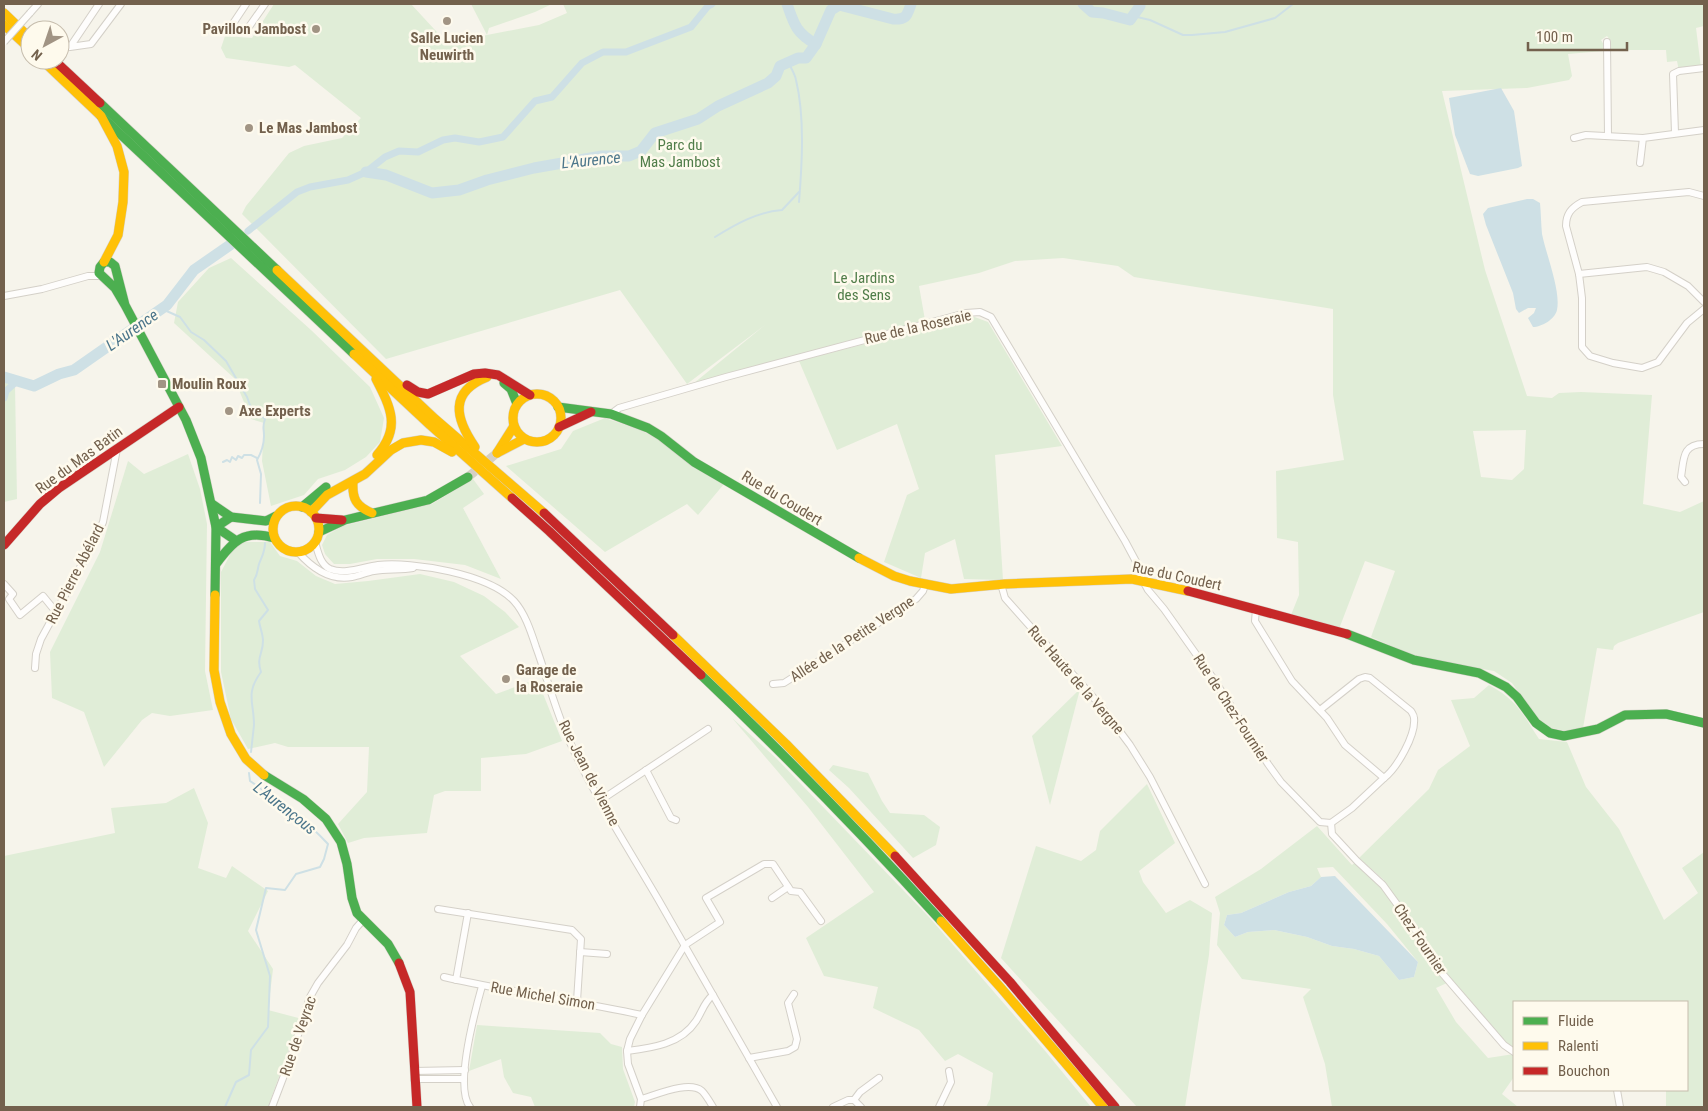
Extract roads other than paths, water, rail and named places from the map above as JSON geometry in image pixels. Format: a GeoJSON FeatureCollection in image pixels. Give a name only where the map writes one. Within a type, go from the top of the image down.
{"type":"FeatureCollection","features":[{"type":"Feature","properties":{"kind":"main road"},"geometry":{"type":"LineString","coordinates":[[4,13],[20,28]]}},
{"type":"Feature","properties":{"kind":"main road"},"geometry":{"type":"LineString","coordinates":[[4,25],[20,40]]}},
{"type":"Feature","properties":{"kind":"main road"},"geometry":{"type":"LineString","coordinates":[[53,70],[372,365],[521,492],[721,680],[911,871],[1115,1107]]}},
{"type":"Feature","properties":{"kind":"main road"},"geometry":{"type":"LineString","coordinates":[[65,70],[186,181],[430,425],[500,486],[676,650],[819,791],[903,879],[1001,988],[1103,1107]]}},
{"type":"Feature","properties":{"kind":"main road"},"geometry":{"type":"LineString","coordinates":[[101,116],[117,146],[124,172],[123,202],[118,234],[103,271]]}},
{"type":"Feature","properties":{"kind":"main road"},"geometry":{"type":"LineString","coordinates":[[103,271],[113,263],[125,305]]}},
{"type":"Feature","properties":{"kind":"main road"},"geometry":{"type":"LineString","coordinates":[[103,271],[110,278],[116,272]]}},
{"type":"Feature","properties":{"kind":"main road"},"geometry":{"type":"LineString","coordinates":[[103,271],[125,305],[179,406],[201,458],[216,527],[214,670],[220,702],[231,734],[246,758],[269,779],[303,799],[334,830],[345,853],[352,898],[357,913],[388,944],[399,962],[410,992],[416,1107]]}},
{"type":"Feature","properties":{"kind":"main road"},"geometry":{"type":"LineString","coordinates":[[372,365],[390,370],[411,389],[422,394],[428,394],[474,374],[485,373],[498,375],[530,395]]}},
{"type":"Feature","properties":{"kind":"main road"},"geometry":{"type":"LineString","coordinates":[[302,507],[325,488],[353,474],[386,447],[391,430],[392,414],[389,402],[372,365]]}},
{"type":"Feature","properties":{"kind":"main road"},"geometry":{"type":"LineString","coordinates":[[483,461],[467,437],[459,414],[460,400],[467,387],[478,379],[487,377],[498,379],[511,389],[517,404]]}},
{"type":"Feature","properties":{"kind":"main road"},"geometry":{"type":"LineString","coordinates":[[560,427],[561,420],[558,407],[549,398],[543,395],[530,395],[517,404],[512,419],[514,426],[520,436],[531,442],[545,441],[551,438],[560,427],[591,412]]}},
{"type":"Feature","properties":{"kind":"main road","name":"Rue du Mas Batin"},"geometry":{"type":"LineString","coordinates":[[4,545],[40,504],[59,488],[179,406]]}},
{"type":"Feature","properties":{"kind":"main road","name":"Rue du Coudert"},"geometry":{"type":"LineString","coordinates":[[558,407],[611,414],[635,422],[661,436],[694,462],[810,532],[872,566],[894,576],[925,585],[951,589],[1001,584],[1143,580],[1353,636],[1414,660],[1460,668],[1486,676],[1506,687],[1518,697],[1536,723],[1550,733],[1564,736],[1598,729],[1626,715],[1666,714],[1704,723]]}},
{"type":"Feature","properties":{"kind":"main road"},"geometry":{"type":"LineString","coordinates":[[514,426],[497,453],[524,439]]}},
{"type":"Feature","properties":{"kind":"main road"},"geometry":{"type":"LineString","coordinates":[[314,515],[328,495],[365,474],[391,450],[403,442],[421,440],[434,442],[448,448],[479,476],[500,486]]}},
{"type":"Feature","properties":{"kind":"main road"},"geometry":{"type":"LineString","coordinates":[[319,532],[345,520],[428,500],[468,477]]}},
{"type":"Feature","properties":{"kind":"main road"},"geometry":{"type":"LineString","coordinates":[[353,482],[352,494],[354,503],[372,513]]}},
{"type":"Feature","properties":{"kind":"main road"},"geometry":{"type":"LineString","coordinates":[[212,504],[230,517],[266,521],[288,507],[302,507],[314,515],[345,520]]}},
{"type":"Feature","properties":{"kind":"main road"},"geometry":{"type":"LineString","coordinates":[[276,516],[272,530],[274,538],[283,549],[298,552],[310,547],[315,542],[319,532],[314,515]]}},
{"type":"Feature","properties":{"kind":"main road"},"geometry":{"type":"LineString","coordinates":[[216,527],[230,517]]}},
{"type":"Feature","properties":{"kind":"main road"},"geometry":{"type":"LineString","coordinates":[[216,527],[235,540]]}},
{"type":"Feature","properties":{"kind":"main road"},"geometry":{"type":"LineString","coordinates":[[216,564],[235,540],[250,534],[265,534],[274,538]]}},
{"type":"Feature","properties":{"kind":"street"},"geometry":{"type":"LineString","coordinates":[[4,42],[38,4]]}},
{"type":"Feature","properties":{"kind":"street"},"geometry":{"type":"LineString","coordinates":[[99,4],[70,47],[91,44],[121,4]]}},
{"type":"Feature","properties":{"kind":"street"},"geometry":{"type":"LineString","coordinates":[[246,4],[228,31],[246,31],[265,4]]}},
{"type":"Feature","properties":{"kind":"street"},"geometry":{"type":"LineString","coordinates":[[1607,42],[1608,136]]}},
{"type":"Feature","properties":{"kind":"street"},"geometry":{"type":"LineString","coordinates":[[1675,133],[1673,74],[1675,72],[1704,68]]}},
{"type":"Feature","properties":{"kind":"street"},"geometry":{"type":"LineString","coordinates":[[1574,138],[1586,136],[1643,138],[1704,130]]}},
{"type":"Feature","properties":{"kind":"street"},"geometry":{"type":"LineString","coordinates":[[1640,163],[1643,138]]}},
{"type":"Feature","properties":{"kind":"street"},"geometry":{"type":"LineString","coordinates":[[1704,196],[1689,192],[1582,202],[1574,206],[1568,213],[1566,226],[1579,274],[1582,298],[1582,348],[1590,356],[1613,363],[1642,368],[1658,362],[1687,323],[1704,309]]}},
{"type":"Feature","properties":{"kind":"street"},"geometry":{"type":"LineString","coordinates":[[1579,274],[1647,267],[1664,272],[1688,286],[1704,302]]}},
{"type":"Feature","properties":{"kind":"street"},"geometry":{"type":"LineString","coordinates":[[4,296],[42,289],[103,271]]}},
{"type":"Feature","properties":{"kind":"street","name":"Rue de la Roseraie"},"geometry":{"type":"LineString","coordinates":[[611,414],[619,408],[726,377],[941,319],[980,312],[991,317],[1125,540],[1140,569],[1143,580]]}},
{"type":"Feature","properties":{"kind":"street"},"geometry":{"type":"LineString","coordinates":[[1685,482],[1681,477],[1685,452],[1691,446],[1704,444]]}},
{"type":"Feature","properties":{"kind":"street","name":"Rue Pierre Abélard"},"geometry":{"type":"LineString","coordinates":[[35,668],[36,654],[39,646],[103,522],[118,449]]}},
{"type":"Feature","properties":{"kind":"street","name":"Rue Jean de Vienne"},"geometry":{"type":"LineString","coordinates":[[315,542],[319,555],[325,565],[332,570],[340,571],[377,565],[399,564],[425,567],[481,580],[498,589],[515,602],[529,628],[568,737],[601,800],[777,1107]]}},
{"type":"Feature","properties":{"kind":"street"},"geometry":{"type":"LineString","coordinates":[[298,552],[306,562],[322,573],[337,578],[351,577],[374,571],[425,567]]}},
{"type":"Feature","properties":{"kind":"street","name":"Rue de Chez-Fournier"},"geometry":{"type":"LineString","coordinates":[[1143,580],[1148,590],[1164,609],[1213,678],[1281,782],[1320,822],[1331,823]]}},
{"type":"Feature","properties":{"kind":"street"},"geometry":{"type":"LineString","coordinates":[[4,584],[13,594],[9,599],[20,615],[43,596],[56,612]]}},
{"type":"Feature","properties":{"kind":"street","name":"Rue Haute de la Vergne"},"geometry":{"type":"LineString","coordinates":[[1001,584],[1005,598],[1100,705],[1130,744],[1150,777],[1205,884]]}},
{"type":"Feature","properties":{"kind":"street","name":"Allée de la Petite Vergne"},"geometry":{"type":"LineString","coordinates":[[774,684],[784,683],[916,599],[923,591],[925,585]]}},
{"type":"Feature","properties":{"kind":"street"},"geometry":{"type":"LineString","coordinates":[[1256,609],[1255,621],[1292,681],[1320,710],[1345,745],[1384,778]]}},
{"type":"Feature","properties":{"kind":"street"},"geometry":{"type":"LineString","coordinates":[[1320,710],[1365,676],[1411,711],[1414,718],[1410,737],[1400,760],[1352,808],[1331,823]]}},
{"type":"Feature","properties":{"kind":"street"},"geometry":{"type":"LineString","coordinates":[[601,800],[708,729]]}},
{"type":"Feature","properties":{"kind":"street"},"geometry":{"type":"LineString","coordinates":[[646,770],[671,818],[676,820]]}},
{"type":"Feature","properties":{"kind":"street","name":"Chez Fournier"},"geometry":{"type":"LineString","coordinates":[[1331,823],[1332,834],[1393,898],[1420,936],[1435,965],[1504,1045],[1513,1051]]}},
{"type":"Feature","properties":{"kind":"street"},"geometry":{"type":"LineString","coordinates":[[640,1107],[641,1099],[628,1064],[627,1051],[630,1039],[642,1015],[685,945],[720,922],[706,898],[764,864],[773,864],[791,891],[800,892],[821,921]]}},
{"type":"Feature","properties":{"kind":"street"},"geometry":{"type":"LineString","coordinates":[[772,898],[788,887]]}},
{"type":"Feature","properties":{"kind":"street"},"geometry":{"type":"LineString","coordinates":[[438,909],[572,930],[581,939],[577,1001]]}},
{"type":"Feature","properties":{"kind":"street"},"geometry":{"type":"LineString","coordinates":[[456,980],[468,913]]}},
{"type":"Feature","properties":{"kind":"street","name":"Rue de Veyrac"},"geometry":{"type":"LineString","coordinates":[[272,1107],[291,1057],[310,997],[364,919]]}},
{"type":"Feature","properties":{"kind":"street"},"geometry":{"type":"LineString","coordinates":[[580,952],[607,954]]}},
{"type":"Feature","properties":{"kind":"street","name":"Rue Michel Simon"},"geometry":{"type":"LineString","coordinates":[[444,978],[577,1001],[642,1015]]}},
{"type":"Feature","properties":{"kind":"street"},"geometry":{"type":"LineString","coordinates":[[470,1107],[467,1104],[463,1088],[469,1037],[482,986]]}},
{"type":"Feature","properties":{"kind":"street"},"geometry":{"type":"LineString","coordinates":[[749,1058],[788,1051],[795,1047],[797,1039],[788,1003],[794,994]]}},
{"type":"Feature","properties":{"kind":"street"},"geometry":{"type":"LineString","coordinates":[[627,1051],[652,1048],[671,1042],[696,1022],[708,999],[713,995]]}},
{"type":"Feature","properties":{"kind":"street"},"geometry":{"type":"LineString","coordinates":[[414,1075],[465,1070]]}},
{"type":"Feature","properties":{"kind":"street"},"geometry":{"type":"LineString","coordinates":[[940,1107],[951,1082],[949,1071]]}},
{"type":"Feature","properties":{"kind":"street"},"geometry":{"type":"LineString","coordinates":[[414,1075],[464,1079]]}},
{"type":"Feature","properties":{"kind":"street"},"geometry":{"type":"LineString","coordinates":[[854,1100],[860,1092],[879,1078]]}},
{"type":"Feature","properties":{"kind":"street"},"geometry":{"type":"LineString","coordinates":[[641,1099],[686,1086],[702,1091],[713,1107]]}},
{"type":"Feature","properties":{"kind":"street"},"geometry":{"type":"LineString","coordinates":[[1617,1091],[1620,1107]]}},
{"type":"Feature","properties":{"kind":"street"},"geometry":{"type":"LineString","coordinates":[[833,1107],[848,1100],[854,1100],[861,1107]]}},
{"type":"Feature","properties":{"kind":"waterway","name":"L'Aurence"},"geometry":{"type":"LineString","coordinates":[[248,231],[297,192],[310,187],[348,180],[366,172],[385,157],[399,151],[418,152],[443,140],[455,138],[479,142],[503,137],[535,101],[552,97],[582,63],[603,52],[626,52],[691,27],[708,6],[712,4]]}},
{"type":"Feature","properties":{"kind":"waterway","name":"L'Aurence"},"geometry":{"type":"LineString","coordinates":[[787,4],[800,32],[816,44]]}},
{"type":"Feature","properties":{"kind":"waterway","name":"L'Aurence"},"geometry":{"type":"LineString","coordinates":[[366,172],[386,175],[432,193],[459,190],[487,180],[534,168],[602,156],[629,156],[641,151],[655,133],[698,119],[718,106],[768,83],[776,76],[780,66],[798,58],[806,58],[816,44],[831,10],[839,5],[893,19],[901,19],[906,16],[911,4]]}},
{"type":"Feature","properties":{"kind":"waterway","name":"L'Aurence"},"geometry":{"type":"LineString","coordinates":[[1083,4],[1092,12],[1130,20],[1140,6],[1139,4]]}},
{"type":"Feature","properties":{"kind":"waterway"},"geometry":{"type":"LineString","coordinates":[[1133,16],[1150,20],[1183,35],[1192,35],[1225,32],[1275,18],[1293,4]]}},
{"type":"Feature","properties":{"kind":"waterway"},"geometry":{"type":"LineString","coordinates":[[788,62],[794,73],[801,109],[802,156],[799,202]]}},
{"type":"Feature","properties":{"kind":"waterway"},"geometry":{"type":"LineString","coordinates":[[715,237],[755,216],[782,210],[799,192]]}},
{"type":"Feature","properties":{"kind":"waterway","name":"L'Aurence"},"geometry":{"type":"LineString","coordinates":[[4,377],[34,386],[59,374],[74,370],[167,305],[194,270],[230,245]]}},
{"type":"Feature","properties":{"kind":"waterway"},"geometry":{"type":"LineString","coordinates":[[162,309],[180,317],[191,332],[204,340],[226,361],[247,397],[254,416],[261,416],[265,419],[263,442],[257,460],[261,474],[260,503]]}},
{"type":"Feature","properties":{"kind":"waterway","name":"L'Aurence"},"geometry":{"type":"LineString","coordinates":[[4,398],[6,391],[16,382]]}},
{"type":"Feature","properties":{"kind":"waterway"},"geometry":{"type":"LineString","coordinates":[[223,462],[227,460],[230,462],[232,457],[236,460],[238,456],[242,458],[244,455],[251,455],[257,458]]}},
{"type":"Feature","properties":{"kind":"waterway","name":"L'Aurençous"},"geometry":{"type":"LineString","coordinates":[[251,752],[254,725],[252,692],[253,686],[261,672],[259,659],[263,641],[259,621],[268,610],[255,589],[254,580],[265,543]]}},
{"type":"Feature","properties":{"kind":"waterway","name":"L'Aurençous"},"geometry":{"type":"LineString","coordinates":[[225,1107],[236,1082],[249,1075],[251,1050],[268,1027],[270,976],[256,930],[266,888],[285,890],[296,874],[320,867],[328,844],[301,818],[250,781],[249,773]]}},
{"type":"Feature","properties":{"kind":"tunnel"},"geometry":{"type":"LineString","coordinates":[[468,477],[497,453]]}},
{"type":"Feature","properties":{"kind":"place","name":"Salle Lucien Neuwirth"},"geometry":{"type":"Point","coordinates":[447,21]}},
{"type":"Feature","properties":{"kind":"place","name":"Pavillon Jambost"},"geometry":{"type":"Point","coordinates":[316,29]}},
{"type":"Feature","properties":{"kind":"place","name":"Le Mas Jambost"},"geometry":{"type":"Point","coordinates":[249,128]}},
{"type":"Feature","properties":{"kind":"place","name":"Moulin Roux"},"geometry":{"type":"Point","coordinates":[162,384]}},
{"type":"Feature","properties":{"kind":"place","name":"Axe Experts"},"geometry":{"type":"Point","coordinates":[229,411]}},
{"type":"Feature","properties":{"kind":"place","name":"Garage de la Roseraie"},"geometry":{"type":"Point","coordinates":[506,679]}},
{"type":"Feature","properties":{"kind":"park label","name":"Parc du Mas Jambost"},"geometry":{"type":"Point","coordinates":[680,154]}},
{"type":"Feature","properties":{"kind":"park label","name":"Le Jardins des Sens"},"geometry":{"type":"Point","coordinates":[864,286]}}]}
